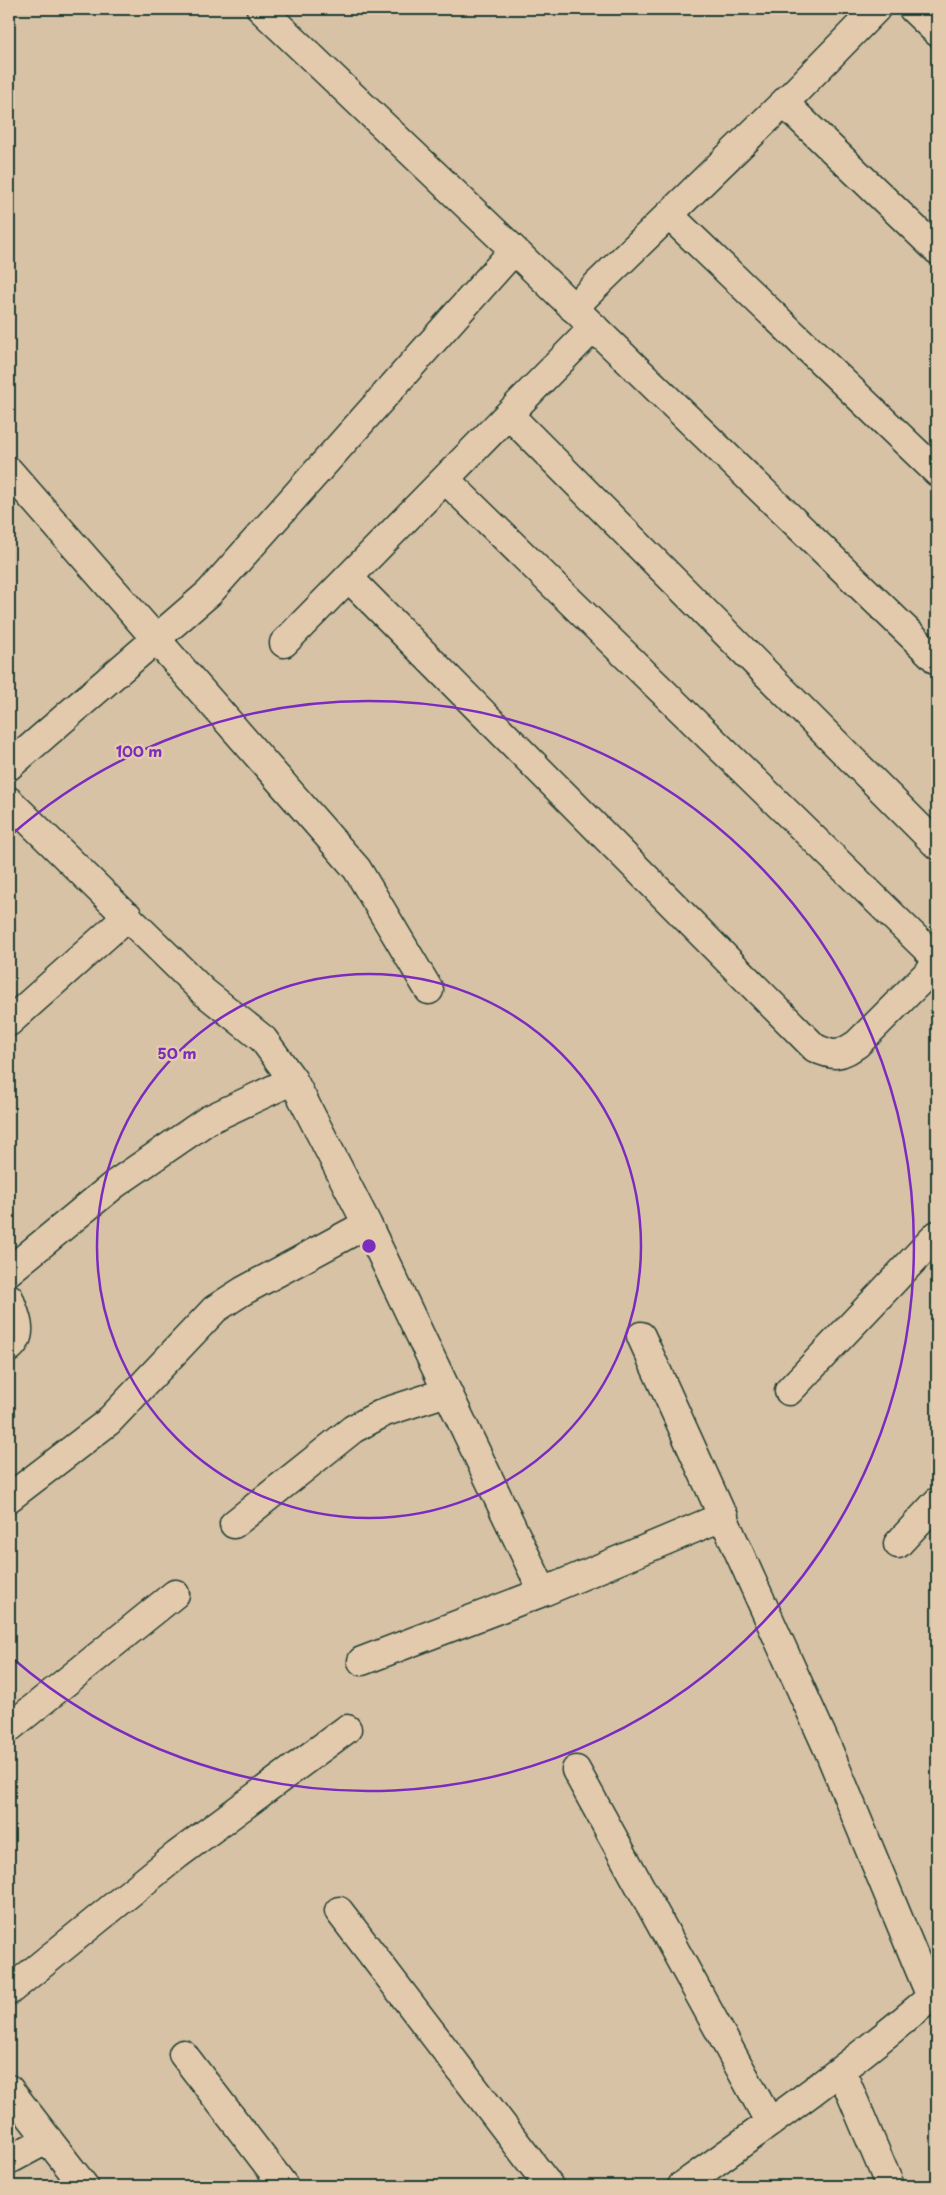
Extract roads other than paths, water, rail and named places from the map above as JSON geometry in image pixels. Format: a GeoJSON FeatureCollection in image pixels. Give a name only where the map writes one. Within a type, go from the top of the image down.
{"type":"FeatureCollection","features":[{"type":"Feature","properties":{"kind":"street"},"geometry":{"type":"LineString","coordinates":[[261,9],[594,327],[937,660]]}},
{"type":"Feature","properties":{"kind":"street"},"geometry":{"type":"LineString","coordinates":[[573,308],[784,103],[876,9]]}},
{"type":"Feature","properties":{"kind":"street"},"geometry":{"type":"LineString","coordinates":[[913,9],[937,32]]}},
{"type":"Feature","properties":{"kind":"street"},"geometry":{"type":"LineString","coordinates":[[784,103],[937,250]]}},
{"type":"Feature","properties":{"kind":"street"},"geometry":{"type":"LineString","coordinates":[[669,215],[937,472]]}},
{"type":"Feature","properties":{"kind":"street"},"geometry":{"type":"LineString","coordinates":[[9,766],[209,593],[514,250]]}},
{"type":"Feature","properties":{"kind":"street"},"geometry":{"type":"LineString","coordinates":[[284,643],[594,327]]}},
{"type":"Feature","properties":{"kind":"street"},"geometry":{"type":"LineString","coordinates":[[508,415],[937,845]]}},
{"type":"Feature","properties":{"kind":"street"},"geometry":{"type":"LineString","coordinates":[[9,471],[357,869],[429,990]]}},
{"type":"Feature","properties":{"kind":"street"},"geometry":{"type":"LineString","coordinates":[[446,480],[937,959]]}},
{"type":"Feature","properties":{"kind":"street"},"geometry":{"type":"LineString","coordinates":[[349,578],[815,1048],[831,1055],[846,1051],[857,1044],[937,964]]}},
{"type":"Feature","properties":{"kind":"street"},"geometry":{"type":"LineString","coordinates":[[9,801],[204,992],[262,1039],[293,1080],[367,1224],[543,1592]]}},
{"type":"Feature","properties":{"kind":"street"},"geometry":{"type":"LineString","coordinates":[[9,1022],[128,916]]}},
{"type":"Feature","properties":{"kind":"street"},"geometry":{"type":"LineString","coordinates":[[9,1271],[115,1184],[208,1120],[293,1080]]}},
{"type":"Feature","properties":{"kind":"street"},"geometry":{"type":"LineString","coordinates":[[9,1498],[108,1422],[215,1309],[243,1291],[367,1224]]}},
{"type":"Feature","properties":{"kind":"street"},"geometry":{"type":"LineString","coordinates":[[788,1390],[937,1235]]}},
{"type":"Feature","properties":{"kind":"street"},"geometry":{"type":"LineString","coordinates":[[9,1298],[19,1325],[18,1334],[9,1348]]}},
{"type":"Feature","properties":{"kind":"street"},"geometry":{"type":"LineString","coordinates":[[640,1336],[724,1516],[934,1994],[890,2033],[770,2124],[682,2186]]}},
{"type":"Feature","properties":{"kind":"street"},"geometry":{"type":"LineString","coordinates":[[234,1524],[353,1429],[385,1412],[447,1392]]}},
{"type":"Feature","properties":{"kind":"street"},"geometry":{"type":"LineString","coordinates":[[898,1544],[937,1502]]}},
{"type":"Feature","properties":{"kind":"street"},"geometry":{"type":"LineString","coordinates":[[362,1662],[543,1592],[724,1516]]}},
{"type":"Feature","properties":{"kind":"street"},"geometry":{"type":"LineString","coordinates":[[9,1728],[175,1594]]}},
{"type":"Feature","properties":{"kind":"street"},"geometry":{"type":"LineString","coordinates":[[9,1991],[177,1856],[347,1729]]}},
{"type":"Feature","properties":{"kind":"street"},"geometry":{"type":"LineString","coordinates":[[576,1770],[770,2124]]}},
{"type":"Feature","properties":{"kind":"street"},"geometry":{"type":"LineString","coordinates":[[339,1911],[549,2186]]}},
{"type":"Feature","properties":{"kind":"street"},"geometry":{"type":"LineString","coordinates":[[183,2054],[284,2186]]}},
{"type":"Feature","properties":{"kind":"street"},"geometry":{"type":"LineString","coordinates":[[841,2070],[890,2186]]}},
{"type":"Feature","properties":{"kind":"street"},"geometry":{"type":"LineString","coordinates":[[9,2089],[84,2186]]}},
{"type":"Feature","properties":{"kind":"street"},"geometry":{"type":"LineString","coordinates":[[9,2160],[48,2139]]}}]}
